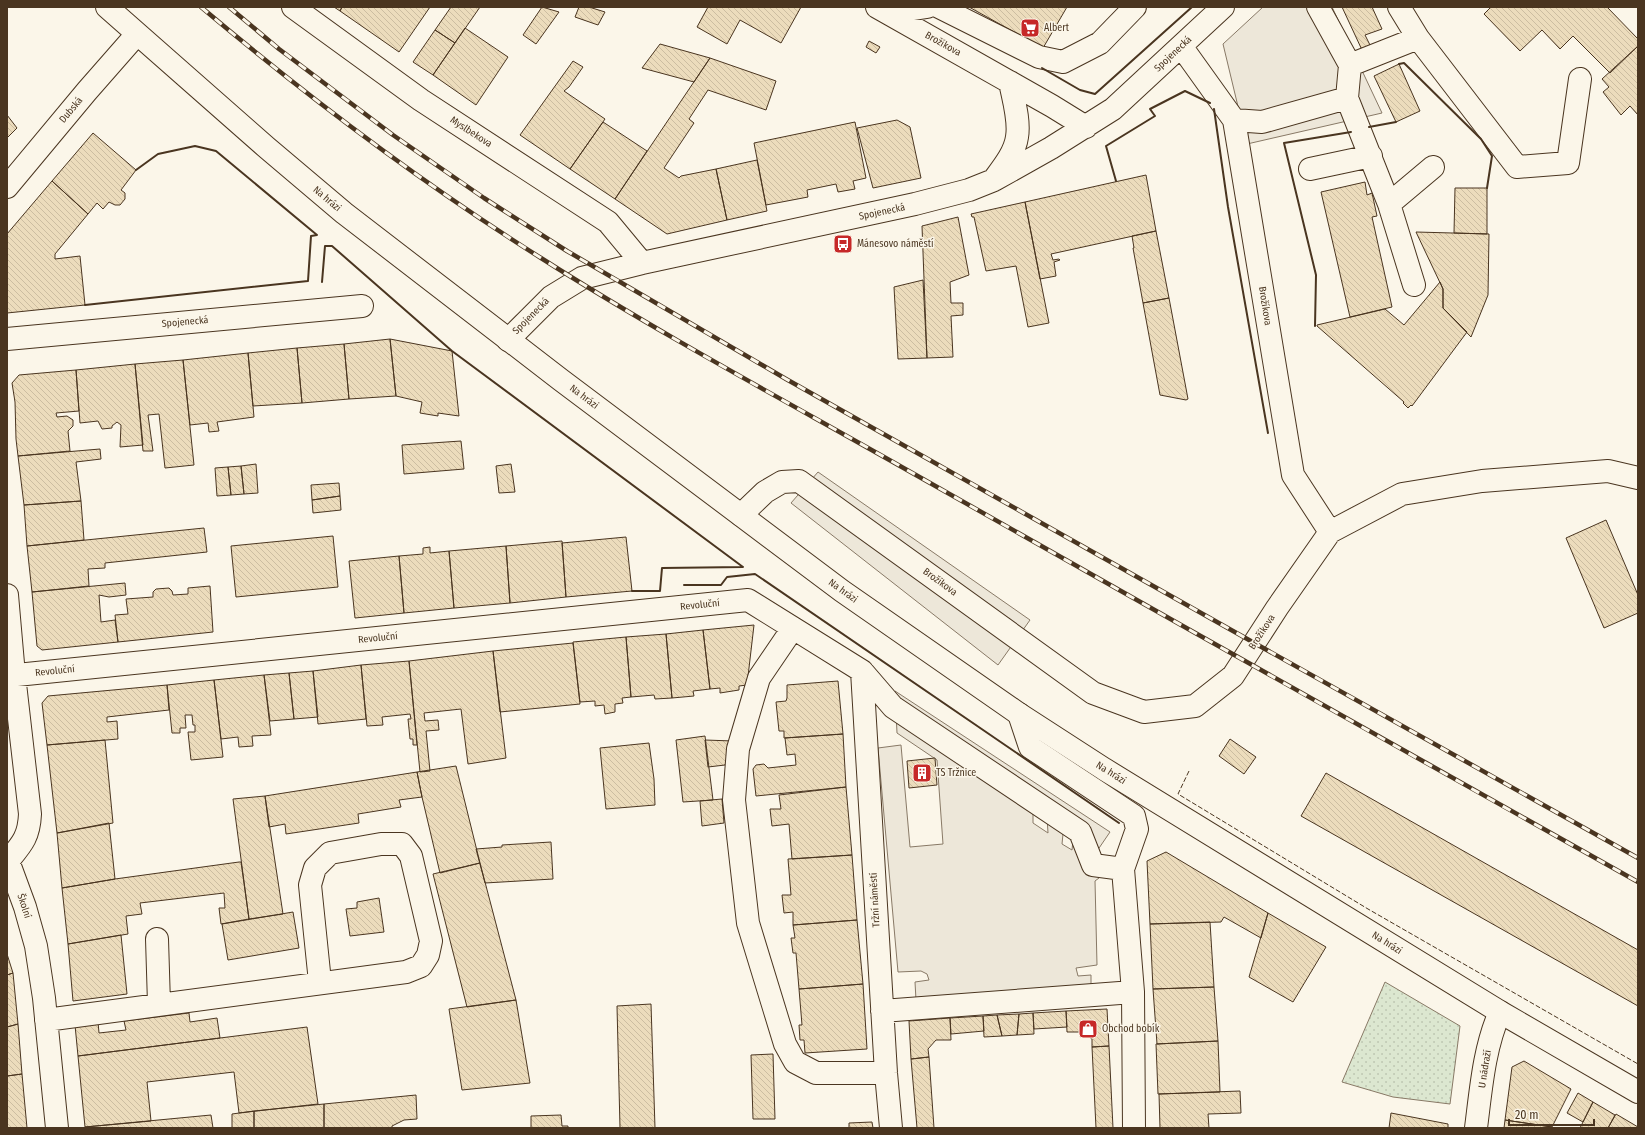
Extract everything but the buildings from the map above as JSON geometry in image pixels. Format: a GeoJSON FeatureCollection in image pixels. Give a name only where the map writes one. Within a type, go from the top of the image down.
{"type":"FeatureCollection","features":[{"type":"Feature","properties":{"kind":"street","name":"Na hrázi"},"geometry":{"type":"LineString","coordinates":[[107,7],[344,213],[508,340],[842,591],[1019,714],[1104,769],[1500,1012],[1638,1092]]}},
{"type":"Feature","properties":{"kind":"street","name":"Myslbekova"},"geometry":{"type":"LineString","coordinates":[[293,7],[421,100],[608,222],[642,263]]}},
{"type":"Feature","properties":{"kind":"street"},"geometry":{"type":"LineString","coordinates":[[882,10],[927,7]]}},
{"type":"Feature","properties":{"kind":"street"},"geometry":{"type":"LineString","coordinates":[[939,7],[1039,57],[1063,62],[1100,43],[1135,7]]}},
{"type":"Feature","properties":{"kind":"street","name":"Spojenecká"},"geometry":{"type":"LineString","coordinates":[[508,340],[551,297],[582,278],[642,263],[915,204],[969,190],[994,180],[1086,127],[1113,109],[1223,7]]}},
{"type":"Feature","properties":{"kind":"street"},"geometry":{"type":"LineString","coordinates":[[1318,7],[1350,65],[1347,98],[1389,204],[1414,285]]}},
{"type":"Feature","properties":{"kind":"street"},"geometry":{"type":"LineString","coordinates":[[1399,7],[1418,38],[1517,167],[1568,163],[1580,79]]}},
{"type":"Feature","properties":{"kind":"street","name":"Brožíkova"},"geometry":{"type":"LineString","coordinates":[[882,10],[1052,106],[1086,127]]}},
{"type":"Feature","properties":{"kind":"street","name":"Dubská"},"geometry":{"type":"LineString","coordinates":[[7,187],[137,34]]}},
{"type":"Feature","properties":{"kind":"street"},"geometry":{"type":"LineString","coordinates":[[1350,65],[1418,38]]}},
{"type":"Feature","properties":{"kind":"street","name":"Brožíkova"},"geometry":{"type":"LineString","coordinates":[[741,515],[765,492],[782,482],[799,481],[1093,693],[1144,712],[1195,706],[1234,676],[1277,608],[1330,532],[1293,475],[1234,120],[1181,46]]}},
{"type":"Feature","properties":{"kind":"street"},"geometry":{"type":"LineString","coordinates":[[994,180],[1010,157],[1017,137],[1016,109],[1010,82]]}},
{"type":"Feature","properties":{"kind":"street"},"geometry":{"type":"LineString","coordinates":[[1234,120],[1262,122],[1347,98]]}},
{"type":"Feature","properties":{"kind":"street"},"geometry":{"type":"LineString","coordinates":[[1310,169],[1371,156]]}},
{"type":"Feature","properties":{"kind":"street"},"geometry":{"type":"LineString","coordinates":[[1389,204],[1433,167]]}},
{"type":"Feature","properties":{"kind":"street","name":"Spojenecká"},"geometry":{"type":"LineString","coordinates":[[7,339],[362,306]]}},
{"type":"Feature","properties":{"kind":"street"},"geometry":{"type":"LineString","coordinates":[[1330,532],[1402,494],[1482,481],[1608,471],[1638,478]]}},
{"type":"Feature","properties":{"kind":"street","name":"Školní"},"geometry":{"type":"LineString","coordinates":[[7,595],[11,675],[30,814],[30,828],[26,838],[8,860],[25,907],[36,946],[46,1020],[57,1128]]}},
{"type":"Feature","properties":{"kind":"street","name":"Revoluční"},"geometry":{"type":"LineString","coordinates":[[11,675],[748,600],[793,628]]}},
{"type":"Feature","properties":{"kind":"street"},"geometry":{"type":"LineString","coordinates":[[886,1073],[816,1073],[795,1062],[785,1044],[748,923],[734,800],[738,749],[759,678],[793,628],[862,671],[893,707],[1080,832],[1093,865],[1123,869]]}},
{"type":"Feature","properties":{"kind":"street","name":"Tržní náměstí"},"geometry":{"type":"LineString","coordinates":[[862,671],[886,1073],[892,1128]]}},
{"type":"Feature","properties":{"kind":"street"},"geometry":{"type":"LineString","coordinates":[[1019,714],[1030,747],[1134,816],[1137,828],[1123,869],[1133,992],[1134,1128]]}},
{"type":"Feature","properties":{"kind":"street"},"geometry":{"type":"LineString","coordinates":[[46,1020],[320,982],[406,972],[421,966],[428,955],[431,941],[411,856],[402,844],[381,844],[330,853],[315,868],[310,885],[320,982]]}},
{"type":"Feature","properties":{"kind":"street"},"geometry":{"type":"LineString","coordinates":[[157,939],[159,1004]]}},
{"type":"Feature","properties":{"kind":"street"},"geometry":{"type":"LineString","coordinates":[[882,1011],[1133,992]]}},
{"type":"Feature","properties":{"kind":"street","name":"U nádraží"},"geometry":{"type":"LineString","coordinates":[[1476,1128],[1487,1053],[1492,1029],[1500,1012]]}},
{"type":"Feature","properties":{"kind":"green space"},"geometry":{"type":"Polygon","coordinates":[[[1385,982],[1460,1026],[1450,1104],[1393,1097],[1342,1082],[1385,982]]]}},
{"type":"Feature","properties":{"kind":"shaded area"},"geometry":{"type":"Polygon","coordinates":[[[1263,7],[1332,7],[1382,113],[1247,144],[1223,44],[1263,7]]]}},
{"type":"Feature","properties":{"kind":"shaded area"},"geometry":{"type":"Polygon","coordinates":[[[818,472],[1030,620],[998,665],[791,503],[818,472]]]}},
{"type":"Feature","properties":{"kind":"shaded area"},"geometry":{"type":"Polygon","coordinates":[[[895,691],[1110,832],[1095,854],[1099,878],[1095,881],[1097,965],[1076,968],[1078,976],[1091,975],[1091,986],[916,1000],[915,982],[929,980],[927,974],[921,971],[898,972],[878,748],[901,745],[910,847],[943,844],[937,760],[897,733],[895,691]],[[1033,809],[1033,823],[1048,833],[1047,817],[1033,809]],[[1063,834],[1062,844],[1072,850],[1073,840],[1063,834]]]}},
{"type":"Feature","properties":{"kind":"railway"},"geometry":{"type":"LineString","coordinates":[[201,7],[325,107],[410,170],[541,258],[635,316],[730,371],[1638,882]]}},
{"type":"Feature","properties":{"kind":"railway"},"geometry":{"type":"LineString","coordinates":[[229,7],[279,49],[393,135],[484,198],[567,251],[786,379],[1638,858]]}},
{"type":"Feature","properties":{"kind":"fence"},"geometry":{"type":"LineString","coordinates":[[1189,771],[1178,794],[1368,909],[1638,1064]]}},
{"type":"Feature","properties":{"kind":"wall"},"geometry":{"type":"LineString","coordinates":[[1042,68],[1080,90],[1095,94],[1192,7]]}},
{"type":"Feature","properties":{"kind":"wall"},"geometry":{"type":"LineString","coordinates":[[1399,64],[1404,63],[1481,139],[1492,156],[1487,188]]}},
{"type":"Feature","properties":{"kind":"wall"},"geometry":{"type":"LineString","coordinates":[[1116,181],[1106,146],[1155,116],[1150,109],[1185,91],[1210,103]]}},
{"type":"Feature","properties":{"kind":"wall"},"geometry":{"type":"LineString","coordinates":[[1214,109],[1228,207],[1268,433]]}},
{"type":"Feature","properties":{"kind":"wall"},"geometry":{"type":"LineString","coordinates":[[1369,127],[1396,122]]}},
{"type":"Feature","properties":{"kind":"wall"},"geometry":{"type":"LineString","coordinates":[[1315,326],[1316,275],[1284,143],[1351,132]]}},
{"type":"Feature","properties":{"kind":"wall"},"geometry":{"type":"LineString","coordinates":[[85,305],[308,281],[311,236],[317,235],[216,151],[195,146],[158,154],[136,170]]}},
{"type":"Feature","properties":{"kind":"wall"},"geometry":{"type":"LineString","coordinates":[[322,282],[325,246],[332,246],[452,351],[743,567],[662,568],[660,591],[632,591]]}},
{"type":"Feature","properties":{"kind":"wall"},"geometry":{"type":"LineString","coordinates":[[684,585],[721,585],[727,577],[755,574],[1119,823]]}},
{"type":"Feature","properties":{"kind":"place","name":"Albert"},"geometry":{"type":"Point","coordinates":[1030,28]}},
{"type":"Feature","properties":{"kind":"place","name":"Mánesovo náměstí"},"geometry":{"type":"Point","coordinates":[843,244]}},
{"type":"Feature","properties":{"kind":"place","name":"TS Tržnice"},"geometry":{"type":"Point","coordinates":[922,773]}},
{"type":"Feature","properties":{"kind":"place","name":"Obchod bobík"},"geometry":{"type":"Point","coordinates":[1088,1029]}}]}
